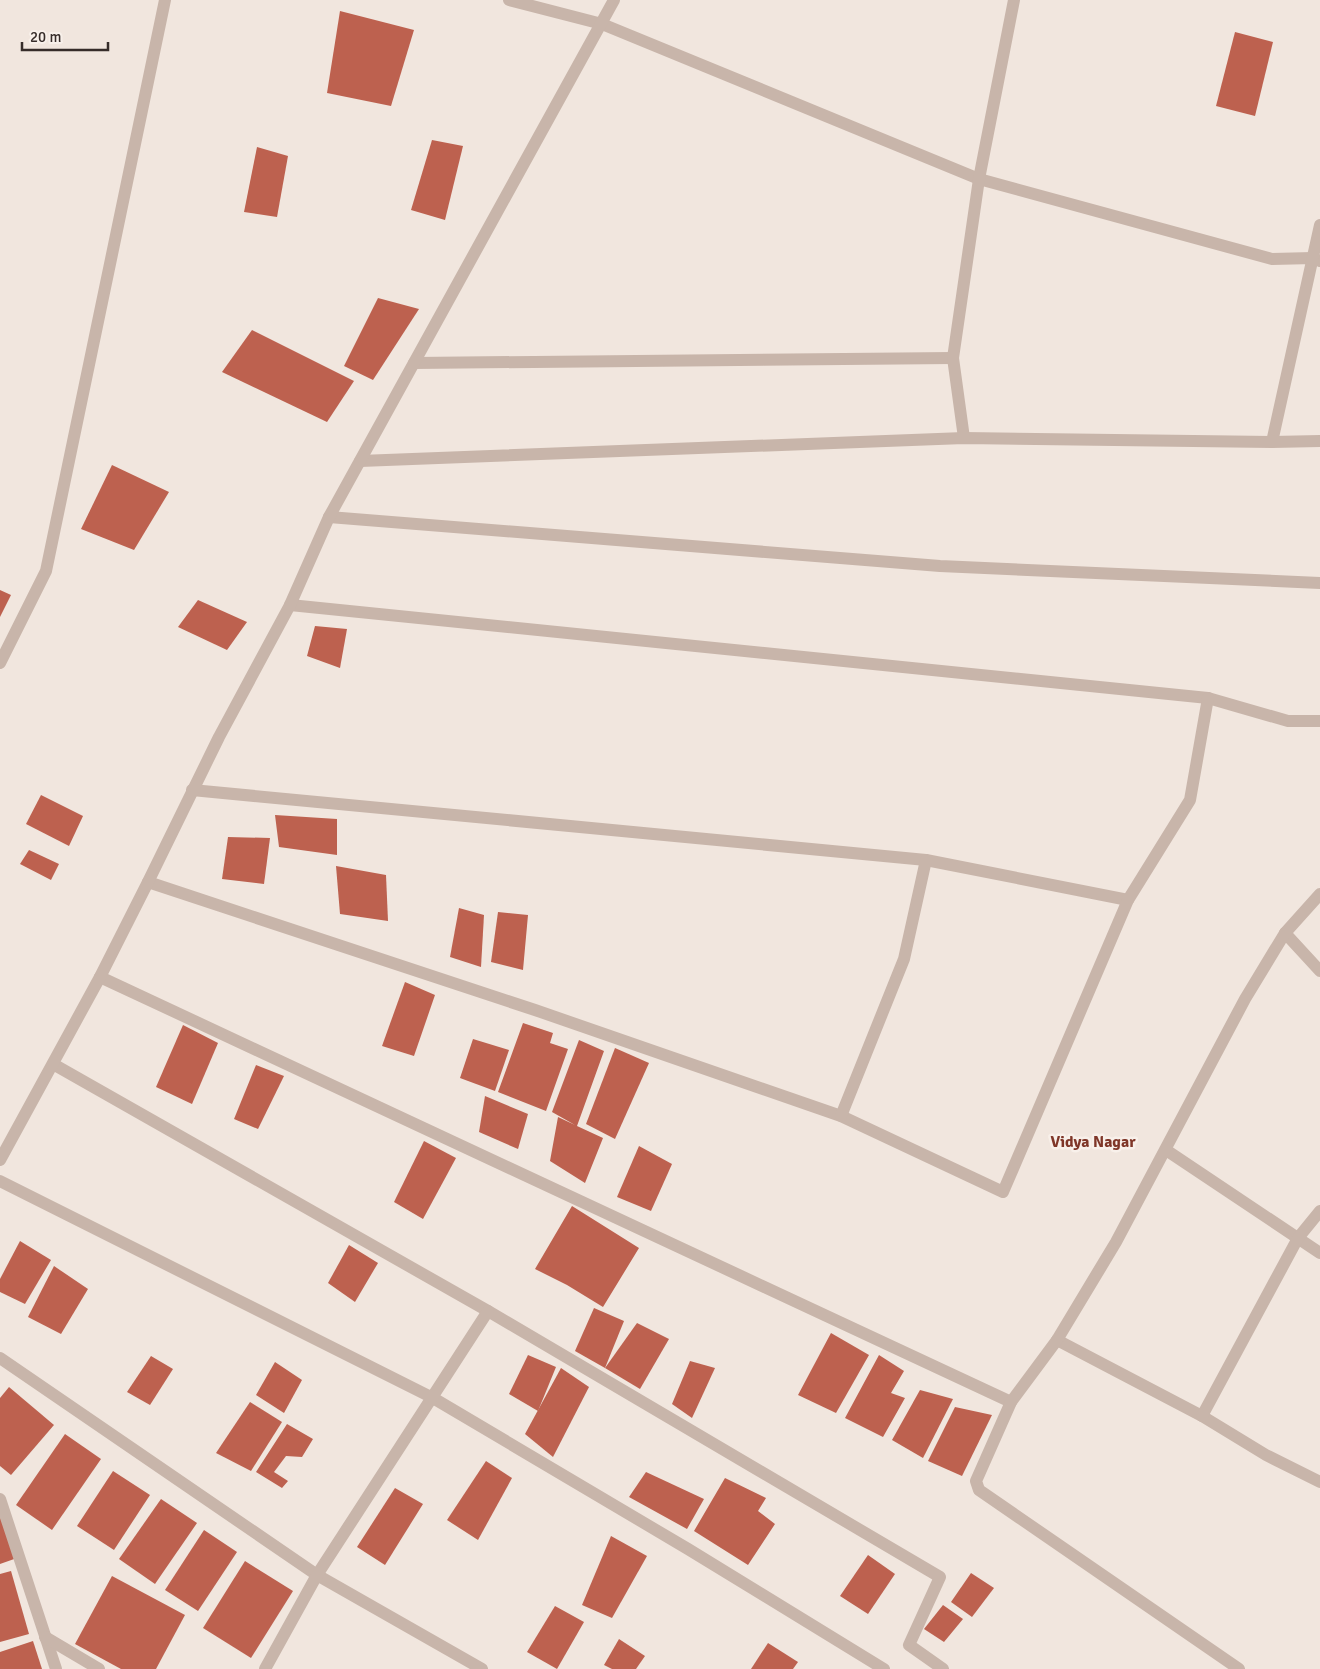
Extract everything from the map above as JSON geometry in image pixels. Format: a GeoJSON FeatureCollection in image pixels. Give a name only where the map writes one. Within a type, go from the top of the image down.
{"type":"FeatureCollection","features":[{"type":"Feature","properties":{"kind":"street"},"geometry":{"type":"LineString","coordinates":[[0,663],[46,571],[165,0]]}},
{"type":"Feature","properties":{"kind":"street"},"geometry":{"type":"LineString","coordinates":[[509,0],[602,24],[979,179],[1272,259],[1316,260]]}},
{"type":"Feature","properties":{"kind":"street"},"geometry":{"type":"LineString","coordinates":[[0,1160],[100,977],[219,737],[290,605],[329,517],[614,0]]}},
{"type":"Feature","properties":{"kind":"street"},"geometry":{"type":"LineString","coordinates":[[964,438],[953,358],[979,179],[1014,0]]}},
{"type":"Feature","properties":{"kind":"street"},"geometry":{"type":"LineString","coordinates":[[1272,442],[1316,260],[1320,225]]}},
{"type":"Feature","properties":{"kind":"street"},"geometry":{"type":"LineString","coordinates":[[414,363],[953,358]]}},
{"type":"Feature","properties":{"kind":"street"},"geometry":{"type":"LineString","coordinates":[[360,461],[964,438],[1320,441]]}},
{"type":"Feature","properties":{"kind":"street"},"geometry":{"type":"LineString","coordinates":[[329,517],[940,566],[1320,583]]}},
{"type":"Feature","properties":{"kind":"street"},"geometry":{"type":"LineString","coordinates":[[290,605],[1208,698],[1288,721],[1320,721]]}},
{"type":"Feature","properties":{"kind":"street"},"geometry":{"type":"LineString","coordinates":[[148,882],[535,1010],[841,1116],[1003,1192],[1128,900],[1190,800],[1208,698]]}},
{"type":"Feature","properties":{"kind":"street"},"geometry":{"type":"LineString","coordinates":[[192,790],[926,860],[1128,900]]}},
{"type":"Feature","properties":{"kind":"street"},"geometry":{"type":"LineString","coordinates":[[841,1116],[904,959],[926,860]]}},
{"type":"Feature","properties":{"kind":"street"},"geometry":{"type":"LineString","coordinates":[[1240,1669],[979,1490],[976,1486],[976,1478],[1011,1402],[1057,1340],[1116,1242],[1245,999],[1285,933],[1320,894]]}},
{"type":"Feature","properties":{"kind":"street"},"geometry":{"type":"LineString","coordinates":[[1285,933],[1320,971]]}},
{"type":"Feature","properties":{"kind":"street"},"geometry":{"type":"LineString","coordinates":[[100,977],[1011,1402]]}},
{"type":"Feature","properties":{"kind":"street"},"geometry":{"type":"LineString","coordinates":[[53,1064],[488,1312],[940,1577],[909,1645],[943,1669]]}},
{"type":"Feature","properties":{"kind":"street"},"geometry":{"type":"LineString","coordinates":[[1166,1150],[1320,1254]]}},
{"type":"Feature","properties":{"kind":"street"},"geometry":{"type":"LineString","coordinates":[[0,1181],[433,1398],[679,1544],[884,1669]]}},
{"type":"Feature","properties":{"kind":"street"},"geometry":{"type":"LineString","coordinates":[[1202,1416],[1298,1238],[1320,1211]]}},
{"type":"Feature","properties":{"kind":"street"},"geometry":{"type":"LineString","coordinates":[[265,1669],[317,1575],[488,1312]]}},
{"type":"Feature","properties":{"kind":"street"},"geometry":{"type":"LineString","coordinates":[[1057,1340],[1202,1416],[1266,1455],[1320,1482]]}},
{"type":"Feature","properties":{"kind":"street"},"geometry":{"type":"LineString","coordinates":[[0,1358],[317,1575],[482,1669]]}},
{"type":"Feature","properties":{"kind":"street"},"geometry":{"type":"LineString","coordinates":[[0,1500],[56,1669]]}},
{"type":"Feature","properties":{"kind":"street"},"geometry":{"type":"LineString","coordinates":[[44,1637],[99,1669]]}},
{"type":"Feature","properties":{"kind":"building"},"geometry":{"type":"Polygon","coordinates":[[[340,11],[414,30],[391,106],[327,93],[340,11]]]}},
{"type":"Feature","properties":{"kind":"building"},"geometry":{"type":"Polygon","coordinates":[[[1235,32],[1273,42],[1255,116],[1216,106],[1235,32]]]}},
{"type":"Feature","properties":{"kind":"building"},"geometry":{"type":"Polygon","coordinates":[[[432,140],[463,146],[445,220],[411,210],[432,140]]]}},
{"type":"Feature","properties":{"kind":"building"},"geometry":{"type":"Polygon","coordinates":[[[257,147],[288,156],[277,217],[244,212],[257,147]]]}},
{"type":"Feature","properties":{"kind":"building"},"geometry":{"type":"Polygon","coordinates":[[[378,298],[419,309],[373,380],[344,366],[378,298]]]}},
{"type":"Feature","properties":{"kind":"building"},"geometry":{"type":"Polygon","coordinates":[[[252,330],[354,381],[327,422],[222,372],[252,330]]]}},
{"type":"Feature","properties":{"kind":"building"},"geometry":{"type":"Polygon","coordinates":[[[112,465],[169,492],[134,550],[81,529],[112,465]]]}},
{"type":"Feature","properties":{"kind":"building"},"geometry":{"type":"Polygon","coordinates":[[[0,590],[11,595],[0,617],[0,590]]]}},
{"type":"Feature","properties":{"kind":"building"},"geometry":{"type":"Polygon","coordinates":[[[198,600],[247,622],[227,650],[178,627],[198,600]]]}},
{"type":"Feature","properties":{"kind":"building"},"geometry":{"type":"Polygon","coordinates":[[[315,626],[347,629],[340,668],[307,656],[315,626]]]}},
{"type":"Feature","properties":{"kind":"building"},"geometry":{"type":"Polygon","coordinates":[[[41,795],[83,816],[69,846],[26,824],[41,795]]]}},
{"type":"Feature","properties":{"kind":"building"},"geometry":{"type":"Polygon","coordinates":[[[275,815],[337,819],[337,855],[279,847],[275,815]]]}},
{"type":"Feature","properties":{"kind":"building"},"geometry":{"type":"Polygon","coordinates":[[[228,837],[270,838],[264,884],[222,879],[228,837]]]}},
{"type":"Feature","properties":{"kind":"building"},"geometry":{"type":"Polygon","coordinates":[[[29,850],[59,864],[51,880],[20,864],[29,850]]]}},
{"type":"Feature","properties":{"kind":"building"},"geometry":{"type":"Polygon","coordinates":[[[336,866],[386,875],[388,921],[340,914],[336,866]]]}},
{"type":"Feature","properties":{"kind":"building"},"geometry":{"type":"Polygon","coordinates":[[[459,908],[484,915],[481,967],[450,957],[459,908]]]}},
{"type":"Feature","properties":{"kind":"building"},"geometry":{"type":"Polygon","coordinates":[[[498,912],[528,915],[523,970],[491,962],[498,912]]]}},
{"type":"Feature","properties":{"kind":"building"},"geometry":{"type":"Polygon","coordinates":[[[405,982],[435,995],[414,1056],[382,1046],[405,982]]]}},
{"type":"Feature","properties":{"kind":"building"},"geometry":{"type":"Polygon","coordinates":[[[523,1023],[553,1033],[550,1043],[568,1049],[546,1111],[498,1092],[523,1023]]]}},
{"type":"Feature","properties":{"kind":"building"},"geometry":{"type":"Polygon","coordinates":[[[183,1025],[218,1043],[192,1104],[156,1087],[183,1025]]]}},
{"type":"Feature","properties":{"kind":"building"},"geometry":{"type":"Polygon","coordinates":[[[473,1039],[509,1050],[495,1091],[460,1078],[473,1039]]]}},
{"type":"Feature","properties":{"kind":"building"},"geometry":{"type":"Polygon","coordinates":[[[579,1040],[604,1051],[577,1126],[603,1138],[585,1183],[550,1161],[558,1117],[575,1125],[552,1112],[579,1040]]]}},
{"type":"Feature","properties":{"kind":"building"},"geometry":{"type":"Polygon","coordinates":[[[615,1048],[649,1063],[615,1139],[586,1124],[615,1048]]]}},
{"type":"Feature","properties":{"kind":"building"},"geometry":{"type":"Polygon","coordinates":[[[256,1065],[284,1076],[258,1129],[234,1119],[256,1065]]]}},
{"type":"Feature","properties":{"kind":"building"},"geometry":{"type":"Polygon","coordinates":[[[485,1096],[528,1114],[518,1149],[479,1132],[485,1096]]]}},
{"type":"Feature","properties":{"kind":"building"},"geometry":{"type":"Polygon","coordinates":[[[424,1141],[456,1158],[423,1219],[394,1202],[424,1141]]]}},
{"type":"Feature","properties":{"kind":"building"},"geometry":{"type":"Polygon","coordinates":[[[639,1146],[672,1164],[651,1211],[617,1197],[639,1146]]]}},
{"type":"Feature","properties":{"kind":"building"},"geometry":{"type":"Polygon","coordinates":[[[572,1206],[639,1248],[603,1307],[567,1285],[535,1269],[572,1206]]]}},
{"type":"Feature","properties":{"kind":"building"},"geometry":{"type":"Polygon","coordinates":[[[20,1241],[51,1260],[25,1304],[0,1292],[0,1279],[20,1241]]]}},
{"type":"Feature","properties":{"kind":"building"},"geometry":{"type":"Polygon","coordinates":[[[349,1245],[378,1263],[355,1302],[328,1283],[349,1245]]]}},
{"type":"Feature","properties":{"kind":"building"},"geometry":{"type":"Polygon","coordinates":[[[54,1266],[88,1289],[61,1334],[28,1317],[54,1266]]]}},
{"type":"Feature","properties":{"kind":"building"},"geometry":{"type":"Polygon","coordinates":[[[594,1308],[624,1321],[605,1368],[575,1351],[594,1308]]]}},
{"type":"Feature","properties":{"kind":"building"},"geometry":{"type":"Polygon","coordinates":[[[637,1323],[669,1339],[640,1389],[605,1368],[637,1323]]]}},
{"type":"Feature","properties":{"kind":"building"},"geometry":{"type":"Polygon","coordinates":[[[831,1333],[869,1355],[836,1413],[798,1395],[831,1333]]]}},
{"type":"Feature","properties":{"kind":"building"},"geometry":{"type":"Polygon","coordinates":[[[528,1355],[556,1367],[538,1411],[509,1394],[528,1355]]]}},
{"type":"Feature","properties":{"kind":"building"},"geometry":{"type":"Polygon","coordinates":[[[879,1355],[904,1371],[891,1393],[905,1398],[883,1437],[845,1418],[879,1355]]]}},
{"type":"Feature","properties":{"kind":"building"},"geometry":{"type":"Polygon","coordinates":[[[151,1356],[173,1369],[150,1405],[127,1392],[151,1356]]]}},
{"type":"Feature","properties":{"kind":"building"},"geometry":{"type":"Polygon","coordinates":[[[690,1361],[715,1368],[692,1418],[672,1404],[690,1361]]]}},
{"type":"Feature","properties":{"kind":"building"},"geometry":{"type":"Polygon","coordinates":[[[275,1362],[302,1380],[284,1413],[256,1395],[275,1362]]]}},
{"type":"Feature","properties":{"kind":"building"},"geometry":{"type":"Polygon","coordinates":[[[561,1368],[589,1387],[553,1457],[525,1434],[561,1368]]]}},
{"type":"Feature","properties":{"kind":"building"},"geometry":{"type":"Polygon","coordinates":[[[9,1387],[54,1425],[11,1475],[0,1466],[0,1398],[9,1387]]]}},
{"type":"Feature","properties":{"kind":"building"},"geometry":{"type":"Polygon","coordinates":[[[920,1390],[953,1399],[923,1458],[892,1440],[920,1390]]]}},
{"type":"Feature","properties":{"kind":"building"},"geometry":{"type":"Polygon","coordinates":[[[250,1402],[282,1422],[251,1471],[216,1453],[250,1402]]]}},
{"type":"Feature","properties":{"kind":"building"},"geometry":{"type":"Polygon","coordinates":[[[955,1407],[992,1415],[962,1476],[928,1461],[955,1407]]]}},
{"type":"Feature","properties":{"kind":"building"},"geometry":{"type":"Polygon","coordinates":[[[287,1424],[313,1439],[302,1457],[286,1456],[274,1472],[288,1481],[282,1488],[256,1472],[287,1424]]]}},
{"type":"Feature","properties":{"kind":"building"},"geometry":{"type":"Polygon","coordinates":[[[65,1434],[101,1459],[52,1530],[16,1505],[65,1434]]]}},
{"type":"Feature","properties":{"kind":"building"},"geometry":{"type":"Polygon","coordinates":[[[486,1461],[512,1478],[478,1540],[447,1520],[486,1461]]]}},
{"type":"Feature","properties":{"kind":"building"},"geometry":{"type":"Polygon","coordinates":[[[113,1471],[150,1495],[114,1550],[77,1526],[113,1471]]]}},
{"type":"Feature","properties":{"kind":"building"},"geometry":{"type":"Polygon","coordinates":[[[646,1472],[704,1499],[687,1529],[629,1497],[646,1472]]]}},
{"type":"Feature","properties":{"kind":"building"},"geometry":{"type":"Polygon","coordinates":[[[725,1478],[766,1498],[758,1511],[775,1524],[748,1565],[694,1531],[725,1478]]]}},
{"type":"Feature","properties":{"kind":"building"},"geometry":{"type":"Polygon","coordinates":[[[395,1488],[423,1504],[385,1565],[357,1547],[395,1488]]]}},
{"type":"Feature","properties":{"kind":"building"},"geometry":{"type":"Polygon","coordinates":[[[161,1499],[197,1523],[155,1584],[119,1559],[161,1499]]]}},
{"type":"Feature","properties":{"kind":"building"},"geometry":{"type":"Polygon","coordinates":[[[0,1516],[17,1558],[0,1564],[0,1516]]]}},
{"type":"Feature","properties":{"kind":"building"},"geometry":{"type":"Polygon","coordinates":[[[204,1530],[237,1552],[198,1611],[165,1590],[204,1530]]]}},
{"type":"Feature","properties":{"kind":"building"},"geometry":{"type":"Polygon","coordinates":[[[611,1536],[647,1556],[612,1618],[582,1605],[611,1536]]]}},
{"type":"Feature","properties":{"kind":"building"},"geometry":{"type":"Polygon","coordinates":[[[868,1555],[895,1574],[868,1614],[840,1596],[868,1555]]]}},
{"type":"Feature","properties":{"kind":"building"},"geometry":{"type":"Polygon","coordinates":[[[245,1561],[293,1591],[251,1658],[203,1628],[245,1561]]]}},
{"type":"Feature","properties":{"kind":"building"},"geometry":{"type":"Polygon","coordinates":[[[11,1571],[29,1634],[0,1642],[0,1574],[11,1571]]]}},
{"type":"Feature","properties":{"kind":"building"},"geometry":{"type":"Polygon","coordinates":[[[971,1573],[994,1588],[972,1617],[951,1602],[971,1573]]]}},
{"type":"Feature","properties":{"kind":"building"},"geometry":{"type":"Polygon","coordinates":[[[112,1576],[185,1615],[156,1669],[121,1669],[75,1644],[112,1576]]]}},
{"type":"Feature","properties":{"kind":"building"},"geometry":{"type":"Polygon","coordinates":[[[943,1605],[963,1619],[944,1642],[924,1629],[943,1605]]]}},
{"type":"Feature","properties":{"kind":"building"},"geometry":{"type":"Polygon","coordinates":[[[555,1606],[584,1622],[557,1669],[527,1652],[555,1606]]]}},
{"type":"Feature","properties":{"kind":"building"},"geometry":{"type":"Polygon","coordinates":[[[619,1639],[645,1656],[636,1669],[612,1669],[604,1665],[619,1639]]]}},
{"type":"Feature","properties":{"kind":"building"},"geometry":{"type":"Polygon","coordinates":[[[33,1641],[42,1669],[0,1669],[0,1652],[33,1641]]]}},
{"type":"Feature","properties":{"kind":"building"},"geometry":{"type":"Polygon","coordinates":[[[768,1643],[798,1662],[793,1669],[751,1669],[768,1643]]]}},
{"type":"Feature","properties":{"kind":"district","name":"Vidya Nagar"},"geometry":{"type":"Point","coordinates":[1093,1142]}}]}
